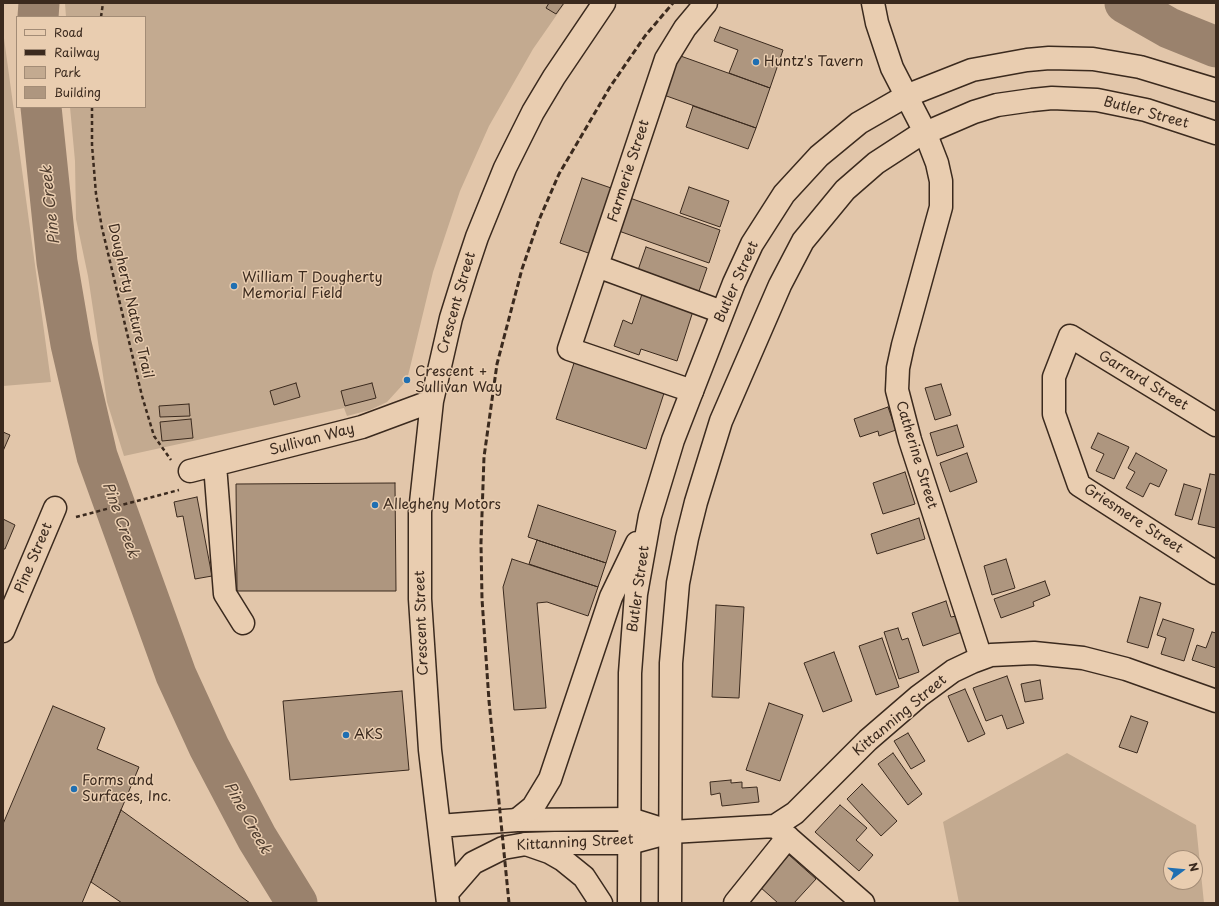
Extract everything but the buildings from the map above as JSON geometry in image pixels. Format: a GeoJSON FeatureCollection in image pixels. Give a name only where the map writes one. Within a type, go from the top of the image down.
{"type":"FeatureCollection","features":[{"type":"Feature","properties":{"kind":"main road","name":"Crescent Street"},"geometry":{"type":"LineString","coordinates":[[439,826],[425,688],[419,548],[422,486],[432,401],[449,326],[466,270],[477,236],[505,168],[533,112],[554,77],[604,3]]}},
{"type":"Feature","properties":{"kind":"main road","name":"Farmerie Street"},"geometry":{"type":"LineString","coordinates":[[692,391],[569,349],[666,59],[684,28],[706,3]]}},
{"type":"Feature","properties":{"kind":"main road","name":"Catherine Street"},"geometry":{"type":"LineString","coordinates":[[873,3],[883,45],[892,68],[925,132],[937,164],[941,181],[940,208],[903,345],[898,368],[897,390],[910,440],[980,658]]}},
{"type":"Feature","properties":{"kind":"main road","name":"Butler Street"},"geometry":{"type":"LineString","coordinates":[[629,903],[629,712],[632,636],[642,554],[650,516],[671,446],[722,312],[752,244],[765,221],[794,182],[819,156],[848,131],[906,96],[972,70],[1014,62],[1056,58],[1093,59],[1140,66],[1216,90]]}},
{"type":"Feature","properties":{"kind":"main road","name":"Butler Street"},"geometry":{"type":"LineString","coordinates":[[670,903],[671,669],[674,619],[687,538],[696,502],[721,421],[780,285],[803,241],[831,205],[859,177],[889,154],[925,132],[974,112],[997,105],[1059,98],[1097,100],[1120,104],[1167,117],[1216,133]]}},
{"type":"Feature","properties":{"kind":"main road"},"geometry":{"type":"LineString","coordinates":[[597,266],[722,312]]}},
{"type":"Feature","properties":{"kind":"main road","name":"Garrard Street"},"geometry":{"type":"LineString","coordinates":[[1070,336],[1216,425]]}},
{"type":"Feature","properties":{"kind":"main road","name":"Griesmere Street"},"geometry":{"type":"LineString","coordinates":[[1070,336],[1054,377],[1054,414],[1079,485],[1216,573]]}},
{"type":"Feature","properties":{"kind":"main road","name":"Sullivan Way"},"geometry":{"type":"LineString","coordinates":[[182,467],[215,465],[362,427],[432,401]]}},
{"type":"Feature","properties":{"kind":"main road"},"geometry":{"type":"LineString","coordinates":[[215,465],[225,594],[243,623]]}},
{"type":"Feature","properties":{"kind":"main road","name":"Pine Street"},"geometry":{"type":"LineString","coordinates":[[3,631],[63,513]]}},
{"type":"Feature","properties":{"kind":"main road"},"geometry":{"type":"LineString","coordinates":[[517,820],[533,807],[550,779],[611,597],[650,516]]}},
{"type":"Feature","properties":{"kind":"main road","name":"Kittanning Street"},"geometry":{"type":"LineString","coordinates":[[448,898],[464,872],[480,858],[503,848],[526,844],[630,843],[671,832],[782,832],[795,812],[868,740],[919,696],[953,671],[980,658],[1000,654],[1034,653],[1083,658],[1126,669],[1216,701]]}},
{"type":"Feature","properties":{"kind":"main road","name":"Kittanning Street"},"geometry":{"type":"LineString","coordinates":[[439,826],[517,820],[630,819],[671,832]]}},
{"type":"Feature","properties":{"kind":"main road"},"geometry":{"type":"LineString","coordinates":[[439,826],[448,898]]}},
{"type":"Feature","properties":{"kind":"main road"},"geometry":{"type":"LineString","coordinates":[[734,903],[782,832],[863,903]]}},
{"type":"Feature","properties":{"kind":"main road"},"geometry":{"type":"LineString","coordinates":[[526,844],[549,852],[568,864],[584,877],[601,903]]}},
{"type":"Feature","properties":{"kind":"path"},"geometry":{"type":"LineString","coordinates":[[101,16],[103,3]]}},
{"type":"Feature","properties":{"kind":"path","name":"Dougherty Nature Trail"},"geometry":{"type":"LineString","coordinates":[[92,108],[92,145],[96,194],[123,320],[154,436],[182,467]]}},
{"type":"Feature","properties":{"kind":"path"},"geometry":{"type":"LineString","coordinates":[[63,513],[167,493]]}},
{"type":"Feature","properties":{"kind":"green space"},"geometry":{"type":"Polygon","coordinates":[[[65,3],[565,3],[533,49],[489,126],[460,191],[433,272],[407,380],[387,402],[370,410],[347,416],[344,408],[124,456],[107,402],[88,276],[76,219],[75,161],[70,108],[146,108],[146,16],[66,16],[65,3]]]}},
{"type":"Feature","properties":{"kind":"green space"},"geometry":{"type":"Polygon","coordinates":[[[3,31],[51,382],[3,386],[3,31]]]}},
{"type":"Feature","properties":{"kind":"green space"},"geometry":{"type":"Polygon","coordinates":[[[1067,753],[1196,825],[1199,850],[1163,850],[1163,890],[1203,890],[1204,903],[959,903],[943,822],[1067,753]]]}},
{"type":"Feature","properties":{"kind":"waterway","name":"Pine Creek"},"geometry":{"type":"LineString","coordinates":[[38,16],[39,3]]}},
{"type":"Feature","properties":{"kind":"waterway","name":"Pine Creek"},"geometry":{"type":"LineString","coordinates":[[1125,3],[1169,28],[1216,47]]}},
{"type":"Feature","properties":{"kind":"waterway","name":"Pine Creek"},"geometry":{"type":"LineString","coordinates":[[41,108],[57,262],[71,344],[97,456],[176,675],[209,747],[257,838],[297,903]]}},
{"type":"Feature","properties":{"kind":"railway"},"geometry":{"type":"LineString","coordinates":[[509,903],[489,701],[482,599],[481,543],[484,457],[497,364],[522,269],[539,220],[559,174],[610,87],[645,36],[673,3]]}},
{"type":"Feature","properties":{"kind":"place","name":"Huntz's Tavern"},"geometry":{"type":"Point","coordinates":[756,62]}},
{"type":"Feature","properties":{"kind":"place","name":"William T Dougherty Memorial Field"},"geometry":{"type":"Point","coordinates":[234,286]}},
{"type":"Feature","properties":{"kind":"place","name":"Crescent + Sullivan Way"},"geometry":{"type":"Point","coordinates":[407,380]}},
{"type":"Feature","properties":{"kind":"place","name":"Allegheny Motors"},"geometry":{"type":"Point","coordinates":[375,505]}},
{"type":"Feature","properties":{"kind":"place","name":"AKS"},"geometry":{"type":"Point","coordinates":[346,735]}},
{"type":"Feature","properties":{"kind":"place","name":"Forms and Surfaces, Inc."},"geometry":{"type":"Point","coordinates":[74,789]}}]}
